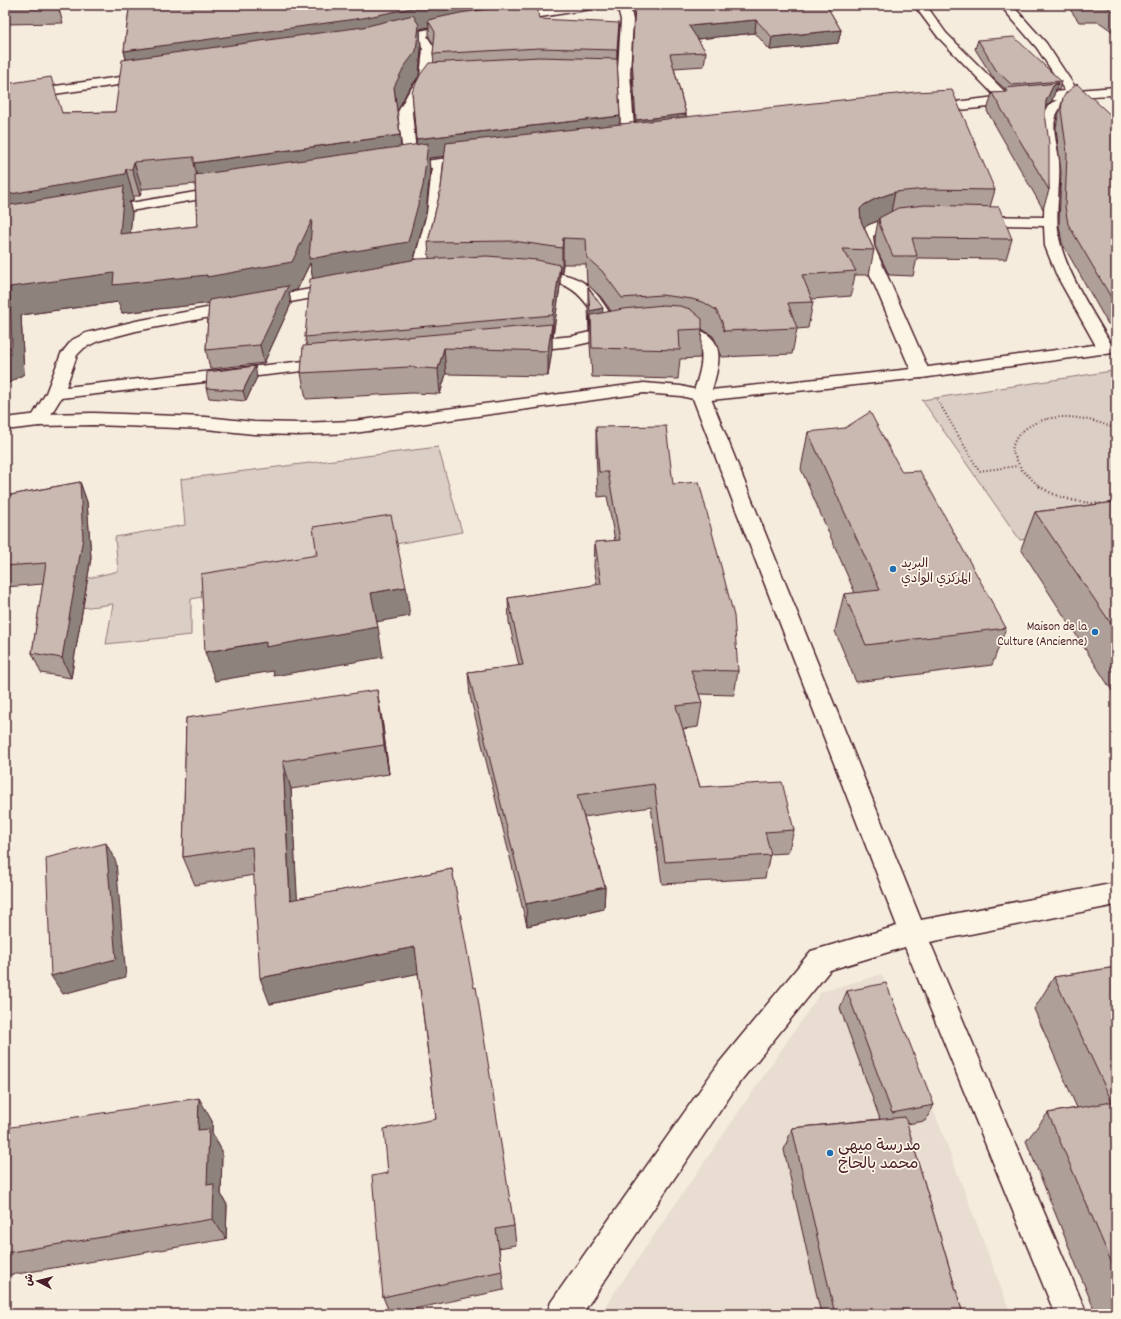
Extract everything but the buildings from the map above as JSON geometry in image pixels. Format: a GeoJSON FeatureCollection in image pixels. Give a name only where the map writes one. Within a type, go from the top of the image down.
{"type":"FeatureCollection","features":[{"type":"Feature","properties":{"kind":"street"},"geometry":{"type":"LineString","coordinates":[[497,20],[598,5]]}},
{"type":"Feature","properties":{"kind":"street"},"geometry":{"type":"LineString","coordinates":[[620,5],[624,11],[626,20],[624,73],[628,141]]}},
{"type":"Feature","properties":{"kind":"street"},"geometry":{"type":"LineString","coordinates":[[920,5],[942,35],[1006,100]]}},
{"type":"Feature","properties":{"kind":"street"},"geometry":{"type":"LineString","coordinates":[[1006,5],[1042,46],[1074,94]]}},
{"type":"Feature","properties":{"kind":"street"},"geometry":{"type":"LineString","coordinates":[[381,43],[466,24]]}},
{"type":"Feature","properties":{"kind":"street"},"geometry":{"type":"LineString","coordinates":[[411,167],[405,112],[414,93],[426,77],[429,49],[420,35]]}},
{"type":"Feature","properties":{"kind":"street"},"geometry":{"type":"LineString","coordinates":[[573,71],[624,73]]}},
{"type":"Feature","properties":{"kind":"street"},"geometry":{"type":"LineString","coordinates":[[5,97],[160,75]]}},
{"type":"Feature","properties":{"kind":"street"},"geometry":{"type":"LineString","coordinates":[[426,77],[442,76]]}},
{"type":"Feature","properties":{"kind":"street"},"geometry":{"type":"LineString","coordinates":[[916,111],[1006,100],[1116,91]]}},
{"type":"Feature","properties":{"kind":"street"},"geometry":{"type":"LineString","coordinates":[[5,424],[40,420],[94,419],[206,423],[254,428],[298,429],[362,426],[644,388],[681,390],[701,396],[921,373],[1111,348],[1059,264],[1053,246],[1051,222],[1052,162],[1048,131],[1049,119],[1054,108],[1074,94]]}},
{"type":"Feature","properties":{"kind":"street"},"geometry":{"type":"LineString","coordinates":[[613,143],[644,139]]}},
{"type":"Feature","properties":{"kind":"street"},"geometry":{"type":"LineString","coordinates":[[387,170],[486,158]]}},
{"type":"Feature","properties":{"kind":"street"},"geometry":{"type":"LineString","coordinates":[[419,274],[434,213],[439,163]]}},
{"type":"Feature","properties":{"kind":"street"},"geometry":{"type":"LineString","coordinates":[[88,214],[240,189]]}},
{"type":"Feature","properties":{"kind":"street"},"geometry":{"type":"LineString","coordinates":[[920,219],[890,222],[865,234],[866,246],[921,373]]}},
{"type":"Feature","properties":{"kind":"street"},"geometry":{"type":"LineString","coordinates":[[958,220],[1051,222]]}},
{"type":"Feature","properties":{"kind":"street"},"geometry":{"type":"LineString","coordinates":[[517,274],[554,278],[570,282],[586,292],[615,331]]}},
{"type":"Feature","properties":{"kind":"street"},"geometry":{"type":"LineString","coordinates":[[40,420],[55,392],[69,354],[78,344],[92,337],[136,326],[350,286]]}},
{"type":"Feature","properties":{"kind":"street"},"geometry":{"type":"LineString","coordinates":[[659,327],[692,331],[702,338],[710,348],[710,368],[701,396],[913,932],[1071,1314]]}},
{"type":"Feature","properties":{"kind":"street"},"geometry":{"type":"LineString","coordinates":[[503,348],[573,341],[615,331],[637,328]]}},
{"type":"Feature","properties":{"kind":"street"},"geometry":{"type":"LineString","coordinates":[[55,392],[268,368],[346,361]]}},
{"type":"Feature","properties":{"kind":"street"},"geometry":{"type":"LineString","coordinates":[[563,1314],[729,1073],[821,960],[913,932],[1011,915],[1116,894]]}},
{"type":"Feature","properties":{"kind":"path"},"geometry":{"type":"LineString","coordinates":[[921,373],[979,471],[1018,466]]}},
{"type":"Feature","properties":{"kind":"path"},"geometry":{"type":"LineString","coordinates":[[1109,504],[1095,504],[1071,500],[1049,492],[1031,480],[1018,466],[1012,451],[1015,438],[1025,426],[1042,420],[1063,417],[1086,419],[1116,429]]}},
{"type":"Feature","properties":{"kind":"shaded area"},"geometry":{"type":"Polygon","coordinates":[[[1112,371],[1116,375],[1116,525],[1020,540],[922,400],[1112,371]]]}},
{"type":"Feature","properties":{"kind":"shaded area"},"geometry":{"type":"Polygon","coordinates":[[[438,447],[462,532],[396,544],[316,552],[305,567],[233,591],[191,599],[191,635],[106,644],[113,604],[42,613],[44,589],[118,571],[115,537],[185,525],[181,479],[438,447]]]}},
{"type":"Feature","properties":{"kind":"shaded area","name":"مدرسة ميهي محمد بالحاج"},"geometry":{"type":"Polygon","coordinates":[[[882,974],[1011,1314],[600,1314],[821,992],[882,974]]]}},
{"type":"Feature","properties":{"kind":"place","name":"البريد المركزي الوادي"},"geometry":{"type":"Point","coordinates":[893,569]}},
{"type":"Feature","properties":{"kind":"place","name":"Maison de la Culture (Ancienne)"},"geometry":{"type":"Point","coordinates":[1095,632]}},
{"type":"Feature","properties":{"kind":"place","name":"مدرسة ميهي محمد بالحاج"},"geometry":{"type":"Point","coordinates":[830,1153]}}]}
